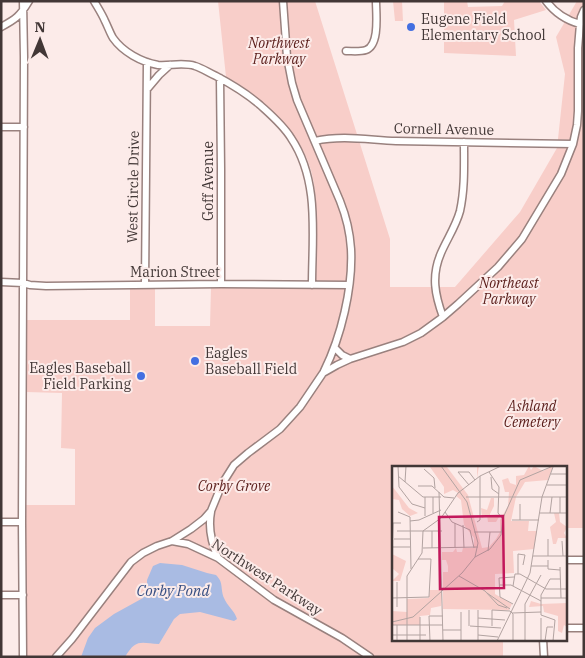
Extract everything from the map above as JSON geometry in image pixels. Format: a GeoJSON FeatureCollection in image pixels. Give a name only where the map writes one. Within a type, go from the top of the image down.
{"type":"FeatureCollection","features":[{"type":"Feature","properties":{"kind":"street"},"geometry":{"type":"LineString","coordinates":[[23,1],[23,657]]}},
{"type":"Feature","properties":{"kind":"street"},"geometry":{"type":"LineString","coordinates":[[1,27],[16,19],[30,1]]}},
{"type":"Feature","properties":{"kind":"street"},"geometry":{"type":"LineString","coordinates":[[94,1],[113,38],[122,48],[136,57],[159,65],[186,64],[196,66],[235,86],[275,119],[292,139],[300,154],[311,188],[312,285]]}},
{"type":"Feature","properties":{"kind":"street"},"geometry":{"type":"LineString","coordinates":[[56,657],[131,562],[157,546],[172,541],[204,519],[211,511],[222,484],[234,465],[280,429],[300,406],[323,373],[335,348],[349,285],[351,249],[346,217],[297,100],[292,83],[286,48],[283,1]]}},
{"type":"Feature","properties":{"kind":"street"},"geometry":{"type":"LineString","coordinates":[[346,52],[368,50],[374,44],[376,37],[376,1]]}},
{"type":"Feature","properties":{"kind":"street"},"geometry":{"type":"LineString","coordinates":[[546,1],[559,15],[580,24]]}},
{"type":"Feature","properties":{"kind":"street"},"geometry":{"type":"LineString","coordinates":[[323,373],[350,359],[403,342],[421,333],[442,317],[498,267],[522,239],[561,174],[573,144],[578,112],[578,48],[580,24],[584,10]]}},
{"type":"Feature","properties":{"kind":"street","name":"West Circle Drive"},"geometry":{"type":"LineString","coordinates":[[145,285],[147,62]]}},
{"type":"Feature","properties":{"kind":"street"},"geometry":{"type":"LineString","coordinates":[[147,89],[171,65]]}},
{"type":"Feature","properties":{"kind":"street","name":"Goff Avenue"},"geometry":{"type":"LineString","coordinates":[[220,78],[221,284]]}},
{"type":"Feature","properties":{"kind":"street"},"geometry":{"type":"LineString","coordinates":[[1,127],[24,127]]}},
{"type":"Feature","properties":{"kind":"street","name":"Cornell Avenue"},"geometry":{"type":"LineString","coordinates":[[315,141],[343,137],[392,141],[573,144]]}},
{"type":"Feature","properties":{"kind":"street"},"geometry":{"type":"LineString","coordinates":[[442,317],[436,299],[435,274],[441,254],[460,212],[464,178],[464,142]]}},
{"type":"Feature","properties":{"kind":"street","name":"Marion Street"},"geometry":{"type":"LineString","coordinates":[[1,282],[46,286],[349,285]]}},
{"type":"Feature","properties":{"kind":"street"},"geometry":{"type":"LineString","coordinates":[[335,348],[342,355],[350,359]]}},
{"type":"Feature","properties":{"kind":"street"},"geometry":{"type":"LineString","coordinates":[[211,511],[210,533],[218,558]]}},
{"type":"Feature","properties":{"kind":"street"},"geometry":{"type":"LineString","coordinates":[[1,522],[22,522]]}},
{"type":"Feature","properties":{"kind":"street","name":"Northwest Parkway"},"geometry":{"type":"LineString","coordinates":[[172,541],[188,544],[218,558],[274,600],[342,638],[370,657]]}},
{"type":"Feature","properties":{"kind":"street"},"geometry":{"type":"LineString","coordinates":[[568,560],[584,560]]}},
{"type":"Feature","properties":{"kind":"street"},"geometry":{"type":"LineString","coordinates":[[1,595],[23,595]]}},
{"type":"Feature","properties":{"kind":"street"},"geometry":{"type":"LineString","coordinates":[[568,628],[584,628]]}},
{"type":"Feature","properties":{"kind":"street"},"geometry":{"type":"LineString","coordinates":[[543,640],[544,657]]}},
{"type":"Feature","properties":{"kind":"green space","name":"Corby Grove"},"geometry":{"type":"Polygon","coordinates":[[[218,1],[315,1],[390,239],[390,287],[455,287],[520,212],[557,148],[565,74],[556,37],[577,1],[584,1],[584,528],[568,528],[568,466],[392,466],[392,640],[503,640],[503,657],[26,657],[26,505],[75,505],[75,449],[61,448],[62,393],[26,392],[26,320],[130,320],[130,288],[155,288],[155,326],[210,326],[211,288],[314,288],[316,205],[315,188],[307,159],[296,139],[277,116],[255,96],[226,77],[218,1]]]}},
{"type":"Feature","properties":{"kind":"green space"},"geometry":{"type":"Polygon","coordinates":[[[393,1],[402,1],[403,21],[395,21],[393,1]]]}},
{"type":"Feature","properties":{"kind":"green space"},"geometry":{"type":"Polygon","coordinates":[[[444,1],[467,1],[468,7],[502,6],[505,1],[539,1],[546,10],[514,20],[516,56],[444,53],[444,1]]]}},
{"type":"Feature","properties":{"kind":"water","name":"Corby Pond"},"geometry":{"type":"Polygon","coordinates":[[[160,563],[182,565],[216,575],[221,583],[225,601],[235,613],[237,619],[234,621],[200,612],[180,614],[174,619],[159,644],[136,644],[125,657],[81,657],[88,638],[95,628],[114,614],[143,598],[147,589],[147,580],[153,566],[160,563]]]}},
{"type":"Feature","properties":{"kind":"place","name":"Eugene Field Elementary School"},"geometry":{"type":"Point","coordinates":[411,27]}},
{"type":"Feature","properties":{"kind":"place","name":"Eagles Baseball Field"},"geometry":{"type":"Point","coordinates":[195,361]}},
{"type":"Feature","properties":{"kind":"place","name":"Eagles Baseball Field Parking"},"geometry":{"type":"Point","coordinates":[141,376]}},
{"type":"Feature","properties":{"kind":"park label","name":"Northeast Parkway"},"geometry":{"type":"Point","coordinates":[509,292]}},
{"type":"Feature","properties":{"kind":"park label","name":"Ashland Cemetery"},"geometry":{"type":"Point","coordinates":[532,414]}}]}
